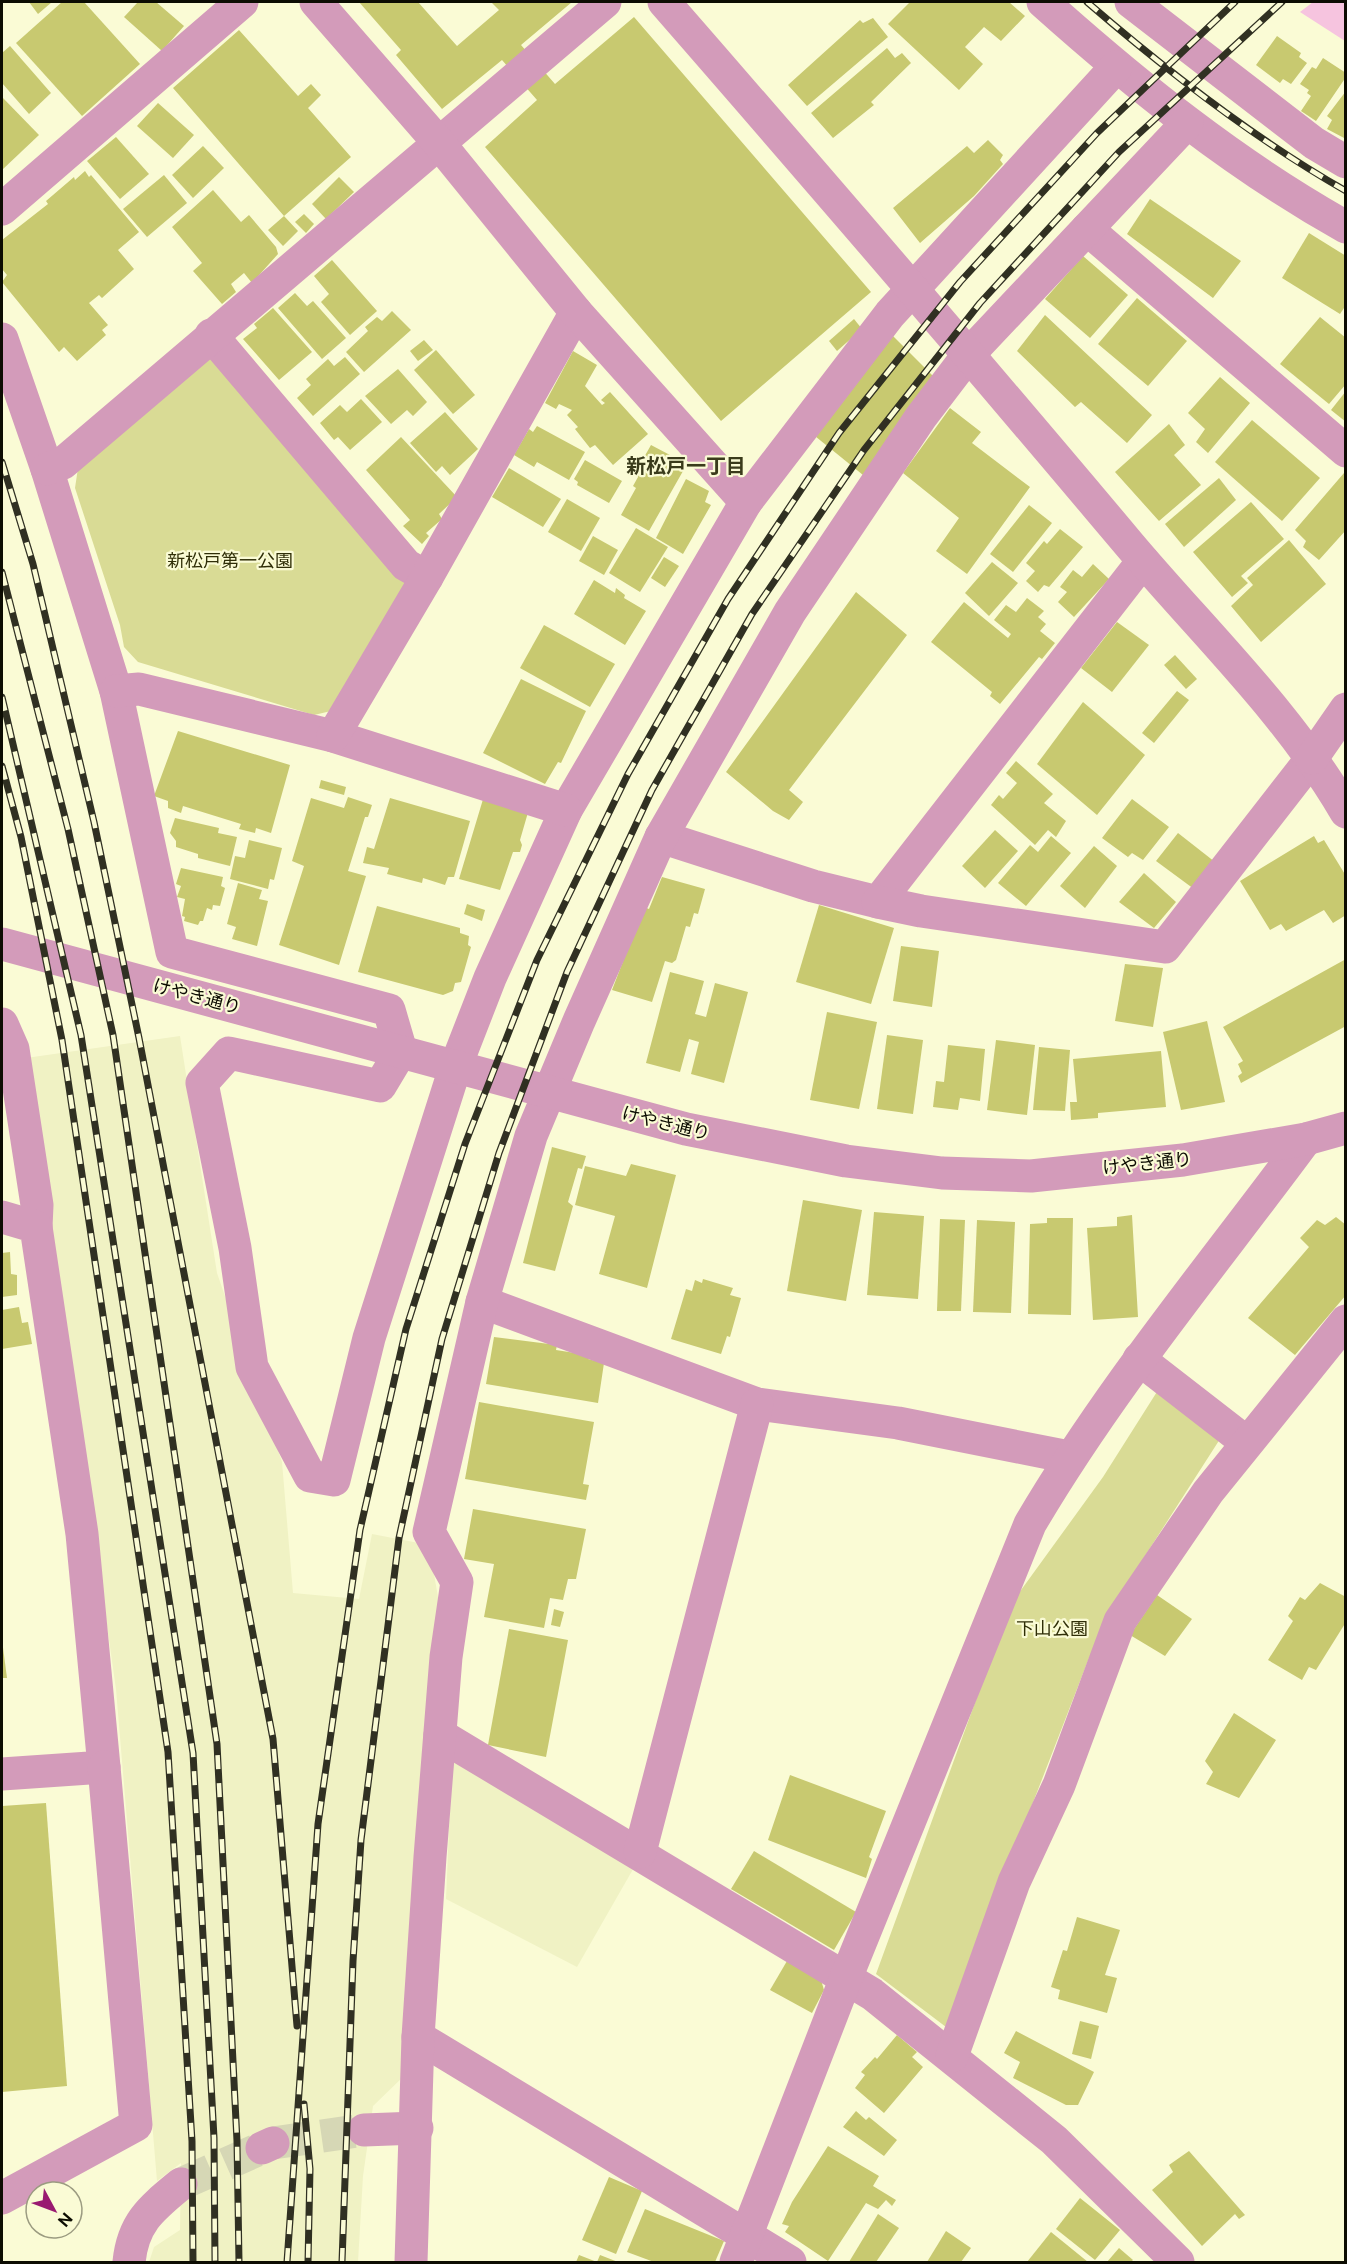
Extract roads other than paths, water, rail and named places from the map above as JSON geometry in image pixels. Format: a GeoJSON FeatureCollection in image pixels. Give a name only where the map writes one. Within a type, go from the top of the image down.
{"type":"FeatureCollection","features":[{"type":"Feature","properties":{"kind":"street"},"geometry":{"type":"LineString","coordinates":[[2,209],[242,2]]}},
{"type":"Feature","properties":{"kind":"street"},"geometry":{"type":"LineString","coordinates":[[316,2],[438,142],[576,312],[746,502]]}},
{"type":"Feature","properties":{"kind":"street"},"geometry":{"type":"LineString","coordinates":[[47,469],[63,463],[605,2]]}},
{"type":"Feature","properties":{"kind":"street"},"geometry":{"type":"LineString","coordinates":[[664,2],[913,287],[1143,561],[1254,687],[1311,758],[1346,812]]}},
{"type":"Feature","properties":{"kind":"street"},"geometry":{"type":"LineString","coordinates":[[1043,2],[1116,68],[1187,123],[1286,193],[1346,227]]}},
{"type":"Feature","properties":{"kind":"street"},"geometry":{"type":"LineString","coordinates":[[1131,2],[1305,136],[1346,162]]}},
{"type":"Feature","properties":{"kind":"street"},"geometry":{"type":"LineString","coordinates":[[2,339],[47,469],[116,691],[172,952],[388,1010],[400,1051],[380,1086],[229,1053],[202,1083],[236,1248],[252,1367],[310,1476],[334,1480],[369,1338],[455,1068],[490,978],[566,810],[746,502],[913,287],[1116,68]]}},
{"type":"Feature","properties":{"kind":"street"},"geometry":{"type":"LineString","coordinates":[[411,2262],[417,2128],[418,2037],[446,1657],[458,1582],[429,1532],[482,1302],[531,1136],[661,837],[790,612],[921,417],[969,354],[1187,123]]}},
{"type":"Feature","properties":{"kind":"street"},"geometry":{"type":"LineString","coordinates":[[1087,229],[1346,451]]}},
{"type":"Feature","properties":{"kind":"street"},"geometry":{"type":"LineString","coordinates":[[333,736],[427,577],[576,312]]}},
{"type":"Feature","properties":{"kind":"street"},"geometry":{"type":"LineString","coordinates":[[211,335],[406,565],[427,577]]}},
{"type":"Feature","properties":{"kind":"street"},"geometry":{"type":"LineString","coordinates":[[878,902],[1143,561]]}},
{"type":"Feature","properties":{"kind":"street"},"geometry":{"type":"LineString","coordinates":[[116,691],[139,689],[333,736],[566,810]]}},
{"type":"Feature","properties":{"kind":"street"},"geometry":{"type":"LineString","coordinates":[[661,837],[813,886],[878,902],[921,911],[1166,947],[1346,709]]}},
{"type":"Feature","properties":{"kind":"street","name":"けやき通り"},"geometry":{"type":"LineString","coordinates":[[2,944],[686,1129],[766,1147],[942,1173],[1031,1176],[1183,1160],[1306,1139],[1346,1128]]}},
{"type":"Feature","properties":{"kind":"street"},"geometry":{"type":"LineString","coordinates":[[2,1024],[13,1049],[37,1205],[36,1227],[82,1534],[136,2124],[2,2198]]}},
{"type":"Feature","properties":{"kind":"street"},"geometry":{"type":"LineString","coordinates":[[741,2248],[846,1978],[926,1787],[1030,1524],[1069,1457],[1139,1359],[1306,1139]]}},
{"type":"Feature","properties":{"kind":"street"},"geometry":{"type":"LineString","coordinates":[[2,1217],[36,1227]]}},
{"type":"Feature","properties":{"kind":"street"},"geometry":{"type":"LineString","coordinates":[[482,1302],[757,1404],[898,1423],[1069,1457]]}},
{"type":"Feature","properties":{"kind":"street"},"geometry":{"type":"LineString","coordinates":[[951,2056],[1014,1882],[1059,1785],[1120,1621],[1208,1492],[1246,1442],[1346,1321]]}},
{"type":"Feature","properties":{"kind":"street"},"geometry":{"type":"LineString","coordinates":[[1139,1359],[1246,1442]]}},
{"type":"Feature","properties":{"kind":"street"},"geometry":{"type":"LineString","coordinates":[[640,1852],[757,1404]]}},
{"type":"Feature","properties":{"kind":"street"},"geometry":{"type":"LineString","coordinates":[[440,1735],[640,1852],[872,1995],[1054,2140],[1178,2262]]}},
{"type":"Feature","properties":{"kind":"street"},"geometry":{"type":"LineString","coordinates":[[2,1774],[104,1767]]}},
{"type":"Feature","properties":{"kind":"street"},"geometry":{"type":"LineString","coordinates":[[418,2037],[741,2248],[790,2262]]}},
{"type":"Feature","properties":{"kind":"street"},"geometry":{"type":"LineString","coordinates":[[364,2130],[417,2128]]}},
{"type":"Feature","properties":{"kind":"street"},"geometry":{"type":"LineString","coordinates":[[130,2257],[147,2213],[180,2184]]}},
{"type":"Feature","properties":{"kind":"tunnel"},"geometry":{"type":"LineString","coordinates":[[273,2143],[364,2130]]}},
{"type":"Feature","properties":{"kind":"tunnel"},"geometry":{"type":"LineString","coordinates":[[181,2184],[262,2148]]}},
{"type":"Feature","properties":{"kind":"railway"},"geometry":{"type":"LineString","coordinates":[[1087,2],[1212,103],[1278,149],[1346,191]]}},
{"type":"Feature","properties":{"kind":"railway"},"geometry":{"type":"LineString","coordinates":[[287,2262],[318,1824],[360,1530],[406,1329],[465,1144],[537,960],[628,774],[728,599],[839,433],[960,282],[1097,133],[1235,2]]}},
{"type":"Feature","properties":{"kind":"railway"},"geometry":{"type":"LineString","coordinates":[[342,2262],[353,1961],[361,1840],[399,1538],[442,1339],[499,1153],[567,972],[652,790],[752,614],[864,450],[980,303],[1119,152],[1282,2]]}},
{"type":"Feature","properties":{"kind":"railway"},"geometry":{"type":"LineString","coordinates":[[2,462],[33,564],[94,822],[139,1038],[273,1739],[297,2026]]}},
{"type":"Feature","properties":{"kind":"railway"},"geometry":{"type":"LineString","coordinates":[[2,572],[68,829],[113,1035],[217,1744],[237,2141],[239,2262]]}},
{"type":"Feature","properties":{"kind":"railway"},"geometry":{"type":"LineString","coordinates":[[2,697],[81,1035],[193,1753],[214,2138],[215,2262]]}},
{"type":"Feature","properties":{"kind":"railway"},"geometry":{"type":"LineString","coordinates":[[2,766],[21,837],[62,1040],[168,1752],[192,2141],[193,2262]]}},
{"type":"Feature","properties":{"kind":"railway"},"geometry":{"type":"LineString","coordinates":[[304,2104],[310,2169],[308,2262]]}},
{"type":"Feature","properties":{"kind":"district","name":"新松戸一丁目"},"geometry":{"type":"Point","coordinates":[686,466]}},
{"type":"Feature","properties":{"kind":"park label","name":"新松戸第一公園"},"geometry":{"type":"Point","coordinates":[230,560]}},
{"type":"Feature","properties":{"kind":"park label","name":"下山公園"},"geometry":{"type":"Point","coordinates":[1052,1628]}}]}
